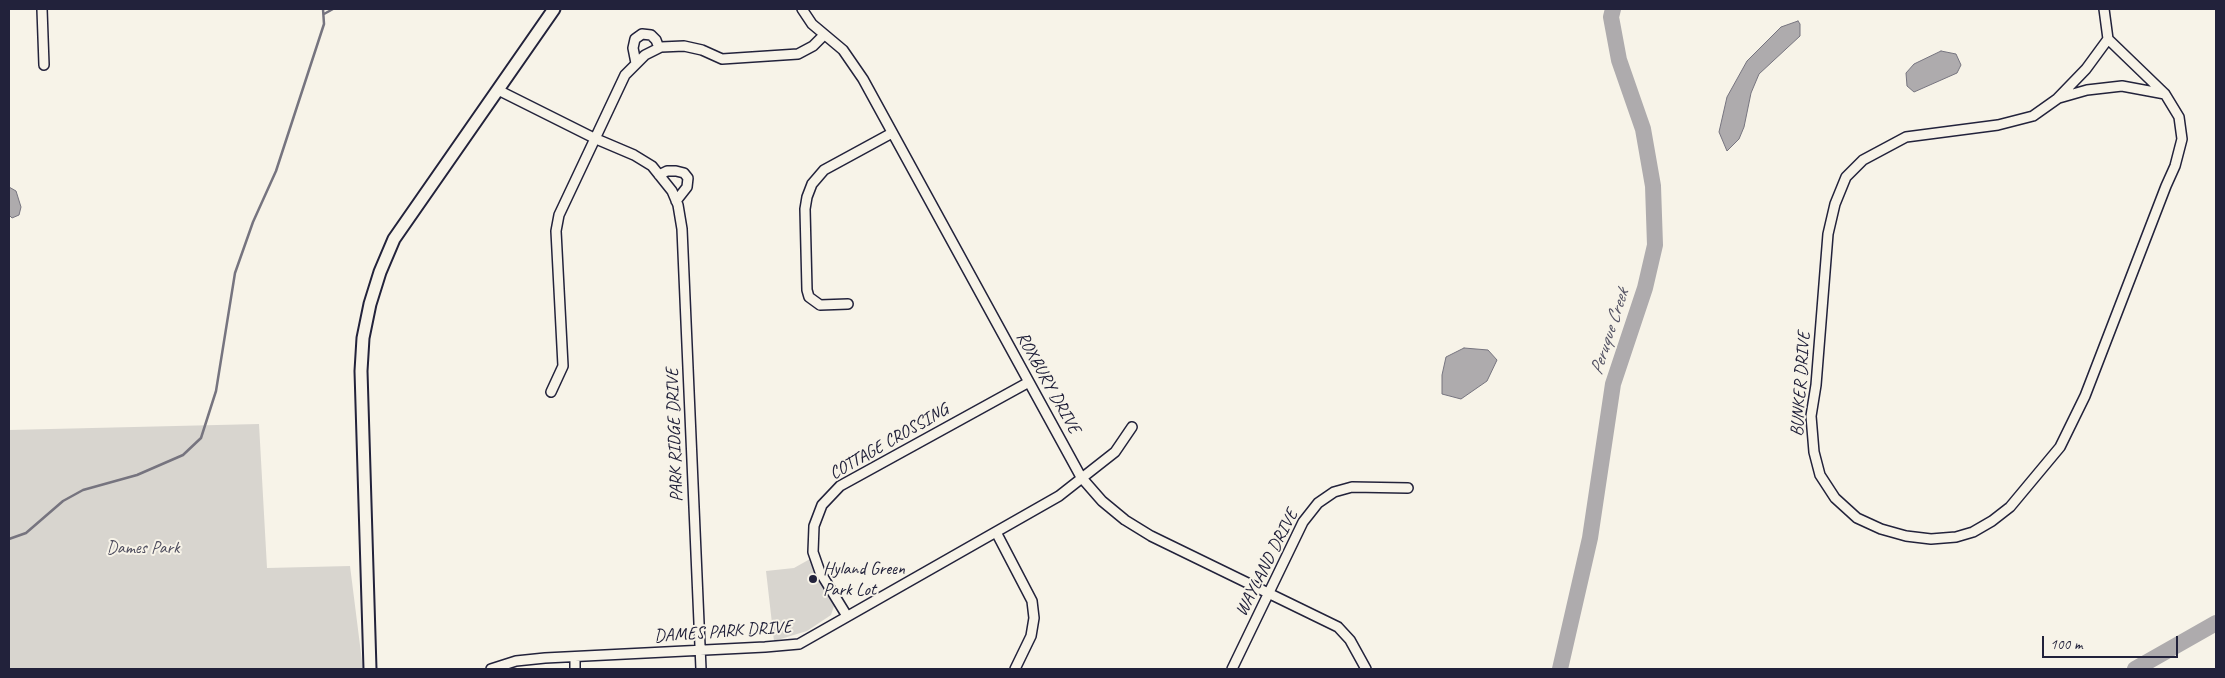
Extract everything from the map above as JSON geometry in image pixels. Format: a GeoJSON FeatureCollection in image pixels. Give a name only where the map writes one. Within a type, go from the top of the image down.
{"type":"FeatureCollection","features":[{"type":"Feature","properties":{"kind":"main road"},"geometry":{"type":"LineString","coordinates":[[370,669],[361,379],[363,338],[370,304],[380,272],[394,240],[554,9]]}},
{"type":"Feature","properties":{"kind":"street"},"geometry":{"type":"LineString","coordinates":[[42,9],[44,65]]}},
{"type":"Feature","properties":{"kind":"street","name":"ROXBURY DRIVE"},"geometry":{"type":"LineString","coordinates":[[802,9],[812,24],[843,50],[854,67],[1081,477],[1102,501],[1126,520],[1151,536],[1338,627],[1350,640],[1366,669]]}},
{"type":"Feature","properties":{"kind":"street"},"geometry":{"type":"LineString","coordinates":[[2104,9],[2108,39]]}},
{"type":"Feature","properties":{"kind":"street"},"geometry":{"type":"LineString","coordinates":[[636,63],[633,48],[635,39],[642,34],[651,35],[656,40],[658,48]]}},
{"type":"Feature","properties":{"kind":"street"},"geometry":{"type":"LineString","coordinates":[[551,392],[563,366],[556,231],[559,215],[624,76],[645,55],[658,48],[684,46],[702,50],[722,59],[798,54],[813,46],[824,34]]}},
{"type":"Feature","properties":{"kind":"street","name":"BUNKER DRIVE"},"geometry":{"type":"LineString","coordinates":[[2108,39],[2165,94],[2180,117],[2182,139],[2175,166],[2085,396],[2060,446],[2010,507],[1992,521],[1973,532],[1956,537],[1931,539],[1906,536],[1881,529],[1857,518],[1835,498],[1820,475],[1814,452],[1811,416],[1816,385],[1828,234],[1835,204],[1846,177],[1863,160],[1906,137],[1998,125],[2033,116],[2057,99],[2086,69],[2108,39]]}},
{"type":"Feature","properties":{"kind":"street","name":"BUNKER DRIVE"},"geometry":{"type":"LineString","coordinates":[[2057,99],[2087,90],[2122,86],[2165,94]]}},
{"type":"Feature","properties":{"kind":"street","name":"PARK RIDGE DRIVE"},"geometry":{"type":"LineString","coordinates":[[498,90],[594,138],[634,155],[652,166],[672,191],[676,201],[682,229],[701,669]]}},
{"type":"Feature","properties":{"kind":"street"},"geometry":{"type":"LineString","coordinates":[[848,304],[820,305],[809,297],[806,290],[805,209],[807,197],[812,184],[824,170],[892,133]]}},
{"type":"Feature","properties":{"kind":"street"},"geometry":{"type":"LineString","coordinates":[[659,175],[667,171],[676,171],[684,173],[688,178],[687,187],[676,201]]}},
{"type":"Feature","properties":{"kind":"street","name":"COTTAGE CROSSING"},"geometry":{"type":"LineString","coordinates":[[847,616],[820,572],[813,552],[814,526],[822,504],[840,486],[1029,382]]}},
{"type":"Feature","properties":{"kind":"street","name":"DAMES PARK DRIVE"},"geometry":{"type":"LineString","coordinates":[[491,669],[516,661],[799,644],[1059,496],[1115,452],[1132,428]]}},
{"type":"Feature","properties":{"kind":"street","name":"WAYLAND DRIVE"},"geometry":{"type":"LineString","coordinates":[[1232,669],[1303,522],[1318,503],[1334,492],[1352,487],[1408,488]]}},
{"type":"Feature","properties":{"kind":"street"},"geometry":{"type":"LineString","coordinates":[[996,532],[1032,601],[1034,618],[1031,636],[1015,669]]}},
{"type":"Feature","properties":{"kind":"street"},"geometry":{"type":"LineString","coordinates":[[575,657],[575,669]]}},
{"type":"Feature","properties":{"kind":"green space","name":"Dames Park"},"geometry":{"type":"Polygon","coordinates":[[[259,424],[267,568],[350,566],[363,669],[9,669],[9,430],[259,424]]]}},
{"type":"Feature","properties":{"kind":"green space"},"geometry":{"type":"Polygon","coordinates":[[[810,559],[834,606],[831,615],[807,631],[774,641],[766,571],[794,568],[810,559]]]}},
{"type":"Feature","properties":{"kind":"shaded area"},"geometry":{"type":"Polygon","coordinates":[[[1798,21],[1800,24],[1800,36],[1759,74],[1751,93],[1744,127],[1739,139],[1727,151],[1719,132],[1727,97],[1747,61],[1781,27],[1798,21]]]}},
{"type":"Feature","properties":{"kind":"shaded area"},"geometry":{"type":"Polygon","coordinates":[[[1941,51],[1956,54],[1961,65],[1957,73],[1914,92],[1907,86],[1906,73],[1914,64],[1941,51]]]}},
{"type":"Feature","properties":{"kind":"shaded area"},"geometry":{"type":"Polygon","coordinates":[[[9,187],[16,191],[21,207],[19,215],[12,218],[9,215],[9,187]]]}},
{"type":"Feature","properties":{"kind":"shaded area"},"geometry":{"type":"Polygon","coordinates":[[[1464,348],[1488,350],[1497,360],[1487,381],[1461,399],[1442,394],[1442,375],[1446,357],[1464,348]]]}},
{"type":"Feature","properties":{"kind":"waterway"},"geometry":{"type":"LineString","coordinates":[[9,539],[26,533],[63,501],[83,490],[137,475],[183,455],[201,438],[216,391],[235,273],[253,222],[276,171],[324,24],[323,9]]}},
{"type":"Feature","properties":{"kind":"waterway"},"geometry":{"type":"LineString","coordinates":[[324,14],[333,9]]}},
{"type":"Feature","properties":{"kind":"waterway","name":"Peruque Creek"},"geometry":{"type":"LineString","coordinates":[[1560,669],[1590,538],[1613,384],[1645,288],[1655,245],[1653,186],[1643,129],[1619,60],[1611,17],[1613,9]]}},
{"type":"Feature","properties":{"kind":"waterway","name":"Peruque Creek"},"geometry":{"type":"LineString","coordinates":[[2135,669],[2216,623]]}},
{"type":"Feature","properties":{"kind":"place","name":"Hyland Green Park Lot"},"geometry":{"type":"Point","coordinates":[813,579]}}]}
